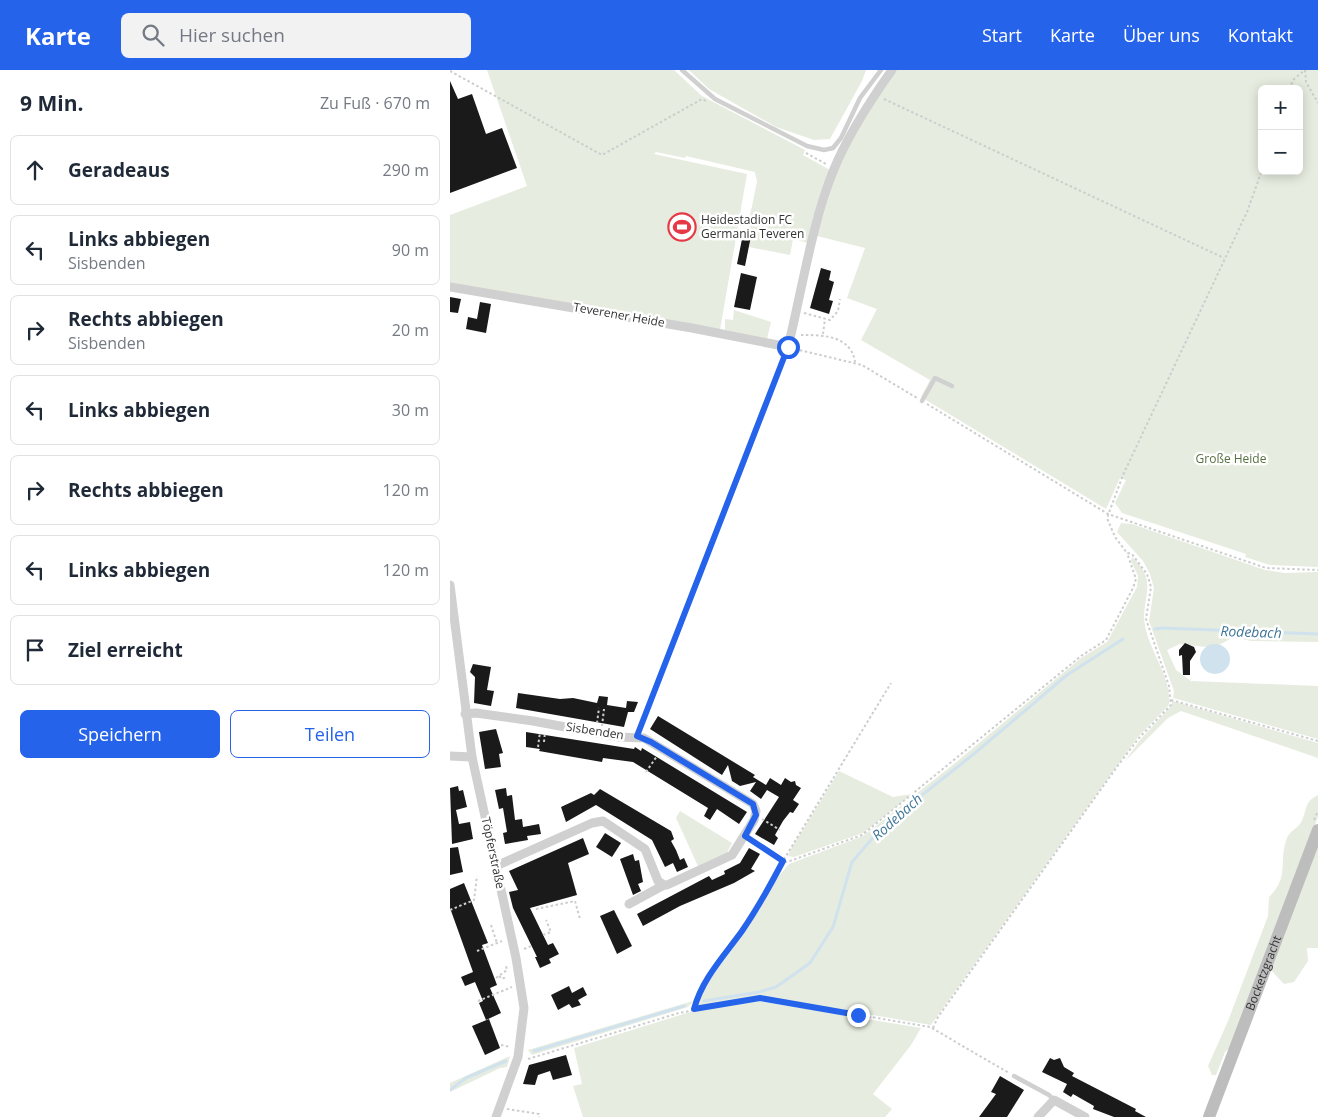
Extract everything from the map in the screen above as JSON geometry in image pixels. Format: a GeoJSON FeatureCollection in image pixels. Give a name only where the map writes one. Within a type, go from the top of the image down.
{"type":"FeatureCollection","features":[{"type":"Feature","properties":{"kind":"street"},"geometry":{"type":"LineString","coordinates":[[788,347],[820,214],[834,169],[855,126],[892,70]]}},
{"type":"Feature","properties":{"kind":"street","name":"Teverener Heide"},"geometry":{"type":"LineString","coordinates":[[450,288],[692,328],[788,347]]}},
{"type":"Feature","properties":{"kind":"street","name":"Töpferstraße"},"geometry":{"type":"LineString","coordinates":[[450,585],[472,757],[521,983],[524,1022],[518,1057],[497,1112]]}},
{"type":"Feature","properties":{"kind":"street","name":"Sisbenden"},"geometry":{"type":"LineString","coordinates":[[465,714],[476,713],[542,722],[619,737],[637,736],[662,748],[753,804],[756,815]]}},
{"type":"Feature","properties":{"kind":"street"},"geometry":{"type":"LineString","coordinates":[[450,756],[472,757]]}},
{"type":"Feature","properties":{"kind":"street"},"geometry":{"type":"LineString","coordinates":[[629,904],[664,885],[677,881],[732,855],[756,815]]}},
{"type":"Feature","properties":{"kind":"street"},"geometry":{"type":"LineString","coordinates":[[496,866],[603,821],[645,849],[658,881],[664,885]]}},
{"type":"Feature","properties":{"kind":"street","name":"Bocketzgracht"},"geometry":{"type":"LineString","coordinates":[[1209,1117],[1318,830]]}},
{"type":"Feature","properties":{"kind":"street"},"geometry":{"type":"LineString","coordinates":[[1038,1117],[1054,1100],[1085,1117]]}},
{"type":"Feature","properties":{"kind":"lane"},"geometry":{"type":"LineString","coordinates":[[682,70],[715,99],[807,146],[824,150],[833,148],[841,138],[860,98],[881,70]]}},
{"type":"Feature","properties":{"kind":"lane"},"geometry":{"type":"LineString","coordinates":[[922,401],[935,378],[952,386]]}},
{"type":"Feature","properties":{"kind":"lane"},"geometry":{"type":"LineString","coordinates":[[1014,1076],[1049,1095],[1054,1100]]}},
{"type":"Feature","properties":{"kind":"path"},"geometry":{"type":"LineString","coordinates":[[1291,85],[1294,79],[1305,70]]}},
{"type":"Feature","properties":{"kind":"path"},"geometry":{"type":"LineString","coordinates":[[1305,70],[1306,82],[1318,103]]}},
{"type":"Feature","properties":{"kind":"path"},"geometry":{"type":"LineString","coordinates":[[450,71],[602,155],[702,99],[711,104]]}},
{"type":"Feature","properties":{"kind":"path"},"geometry":{"type":"LineString","coordinates":[[875,94],[1224,258]]}},
{"type":"Feature","properties":{"kind":"path"},"geometry":{"type":"LineString","coordinates":[[802,151],[834,169]]}},
{"type":"Feature","properties":{"kind":"path"},"geometry":{"type":"LineString","coordinates":[[745,836],[787,862],[862,835],[1081,656],[1106,640],[1134,588],[1136,579],[1127,552],[1115,536],[1107,518],[1108,514],[1123,475],[1224,258],[1248,212],[1260,175]]}},
{"type":"Feature","properties":{"kind":"path"},"geometry":{"type":"LineString","coordinates":[[797,310],[826,319],[834,317],[838,311],[840,299]]}},
{"type":"Feature","properties":{"kind":"path"},"geometry":{"type":"LineString","coordinates":[[823,335],[826,319]]}},
{"type":"Feature","properties":{"kind":"path"},"geometry":{"type":"LineString","coordinates":[[791,335],[832,336],[847,346],[854,356],[855,362]]}},
{"type":"Feature","properties":{"kind":"path"},"geometry":{"type":"LineString","coordinates":[[637,736],[788,347],[855,362],[875,371],[1108,514],[1266,568],[1318,570]]}},
{"type":"Feature","properties":{"kind":"path"},"geometry":{"type":"LineString","coordinates":[[933,1028],[938,1017],[1119,764],[1139,738],[1171,705],[1172,700],[1169,686],[1148,630],[1146,619],[1151,587],[1147,574],[1132,554],[1127,552]]}},
{"type":"Feature","properties":{"kind":"path"},"geometry":{"type":"LineString","coordinates":[[694,1009],[697,997],[708,978],[742,930],[891,683]]}},
{"type":"Feature","properties":{"kind":"path"},"geometry":{"type":"LineString","coordinates":[[1172,700],[1318,741]]}},
{"type":"Feature","properties":{"kind":"path"},"geometry":{"type":"LineString","coordinates":[[598,733],[599,708]]}},
{"type":"Feature","properties":{"kind":"path"},"geometry":{"type":"LineString","coordinates":[[598,733],[604,709]]}},
{"type":"Feature","properties":{"kind":"path"},"geometry":{"type":"LineString","coordinates":[[538,747],[542,722]]}},
{"type":"Feature","properties":{"kind":"path"},"geometry":{"type":"LineString","coordinates":[[646,772],[662,748]]}},
{"type":"Feature","properties":{"kind":"path"},"geometry":{"type":"LineString","coordinates":[[756,815],[780,830]]}},
{"type":"Feature","properties":{"kind":"path"},"geometry":{"type":"LineString","coordinates":[[450,910],[474,900],[477,876]]}},
{"type":"Feature","properties":{"kind":"path"},"geometry":{"type":"LineString","coordinates":[[536,909],[575,901],[580,919]]}},
{"type":"Feature","properties":{"kind":"path"},"geometry":{"type":"LineString","coordinates":[[543,935],[551,932],[546,920]]}},
{"type":"Feature","properties":{"kind":"path"},"geometry":{"type":"LineString","coordinates":[[491,925],[498,943]]}},
{"type":"Feature","properties":{"kind":"path"},"geometry":{"type":"LineString","coordinates":[[477,950],[512,937]]}},
{"type":"Feature","properties":{"kind":"path"},"geometry":{"type":"LineString","coordinates":[[496,978],[507,970],[506,966]]}},
{"type":"Feature","properties":{"kind":"path"},"geometry":{"type":"LineString","coordinates":[[499,976],[502,979],[506,977]]}},
{"type":"Feature","properties":{"kind":"path"},"geometry":{"type":"LineString","coordinates":[[478,1001],[521,983]]}},
{"type":"Feature","properties":{"kind":"path"},"geometry":{"type":"LineString","coordinates":[[518,1057],[528,1059],[694,1009],[767,999],[933,1028],[1014,1076]]}},
{"type":"Feature","properties":{"kind":"path"},"geometry":{"type":"LineString","coordinates":[[497,1112],[539,1114],[539,1117]]}},
{"type":"Feature","properties":{"kind":"green space"},"geometry":{"type":"Polygon","coordinates":[[[487,70],[674,70],[702,96],[805,150],[803,155],[830,170],[808,243],[793,239],[790,255],[749,247],[752,231],[747,230],[757,182],[755,172],[686,156],[685,158],[656,152],[654,154],[747,174],[720,330],[450,284],[450,215],[527,186],[487,70]]]}},
{"type":"Feature","properties":{"kind":"green space"},"geometry":{"type":"Polygon","coordinates":[[[689,70],[866,70],[862,81],[830,139],[814,140],[776,127],[709,89],[689,70]]]}},
{"type":"Feature","properties":{"kind":"green space","name":"Große Heide"},"geometry":{"type":"Polygon","coordinates":[[[895,70],[1318,70],[1318,567],[1270,565],[1245,557],[1246,554],[1122,513],[1115,503],[1126,480],[1120,478],[1106,509],[921,397],[930,380],[861,340],[877,309],[847,298],[865,248],[817,236],[837,170],[853,134],[895,70]]]}},
{"type":"Feature","properties":{"kind":"green space"},"geometry":{"type":"Polygon","coordinates":[[[734,310],[771,322],[767,339],[725,330],[725,319],[733,320],[734,310]]]}},
{"type":"Feature","properties":{"kind":"green space"},"geometry":{"type":"Polygon","coordinates":[[[1121,523],[1132,524],[1265,570],[1285,573],[1318,572],[1318,642],[1251,641],[1234,637],[1219,645],[1206,647],[1180,644],[1167,650],[1176,670],[1191,681],[1318,686],[1318,739],[1173,698],[1174,691],[1149,621],[1154,588],[1150,574],[1143,561],[1117,532],[1121,523]]]}},
{"type":"Feature","properties":{"kind":"green space"},"geometry":{"type":"Polygon","coordinates":[[[1132,557],[1140,566],[1147,583],[1145,626],[1164,675],[1169,695],[1169,705],[1138,737],[931,1025],[767,997],[694,1007],[709,980],[737,942],[773,883],[789,864],[863,836],[954,764],[1081,658],[1107,642],[1137,587],[1138,576],[1131,561],[1132,557]]]}},
{"type":"Feature","properties":{"kind":"green space"},"geometry":{"type":"Polygon","coordinates":[[[1172,701],[1318,743],[1318,758],[1181,711],[1168,718],[1125,761],[1140,740],[1172,705],[1172,701]]]}},
{"type":"Feature","properties":{"kind":"green space"},"geometry":{"type":"Polygon","coordinates":[[[839,771],[893,797],[912,794],[863,833],[794,857],[788,856],[791,849],[839,771]]]}},
{"type":"Feature","properties":{"kind":"green space"},"geometry":{"type":"Polygon","coordinates":[[[1318,795],[1318,817],[1230,1048],[1225,1052],[1216,1075],[1212,1075],[1208,1066],[1228,1021],[1268,916],[1269,897],[1282,876],[1283,855],[1287,838],[1300,824],[1307,805],[1318,795]]]}},
{"type":"Feature","properties":{"kind":"green space"},"geometry":{"type":"Polygon","coordinates":[[[680,811],[732,843],[727,853],[698,866],[676,818],[680,811]]]}},
{"type":"Feature","properties":{"kind":"green space"},"geometry":{"type":"Polygon","coordinates":[[[1318,839],[1318,948],[1307,948],[1308,961],[1294,982],[1284,984],[1270,969],[1318,839]]]}},
{"type":"Feature","properties":{"kind":"green space"},"geometry":{"type":"Polygon","coordinates":[[[693,1001],[688,1007],[532,1055],[528,1050],[693,1001]]]}},
{"type":"Feature","properties":{"kind":"green space"},"geometry":{"type":"Polygon","coordinates":[[[758,1001],[921,1028],[911,1045],[873,1094],[892,1109],[885,1117],[583,1117],[573,1086],[582,1084],[574,1048],[690,1012],[758,1001]]]}},
{"type":"Feature","properties":{"kind":"green space"},"geometry":{"type":"Polygon","coordinates":[[[510,1056],[507,1067],[500,1068],[450,1092],[450,1083],[510,1056]]]}},
{"type":"Feature","properties":{"kind":"water"},"geometry":{"type":"Polygon","coordinates":[[[1215,644],[1221,645],[1229,653],[1229,665],[1221,673],[1215,674],[1209,673],[1201,665],[1200,659],[1201,653],[1209,645],[1215,644]]]}},
{"type":"Feature","properties":{"kind":"building"},"geometry":{"type":"Polygon","coordinates":[[[450,81],[458,99],[472,94],[486,134],[502,128],[517,168],[450,193],[450,81]]]}},
{"type":"Feature","properties":{"kind":"building"},"geometry":{"type":"Polygon","coordinates":[[[744,229],[752,231],[745,266],[737,264],[744,229]]]}},
{"type":"Feature","properties":{"kind":"building"},"geometry":{"type":"Polygon","coordinates":[[[821,268],[831,271],[829,280],[834,282],[829,300],[833,301],[829,314],[810,308],[821,268]]]}},
{"type":"Feature","properties":{"kind":"building"},"geometry":{"type":"Polygon","coordinates":[[[741,273],[757,277],[750,310],[734,307],[741,273]]]}},
{"type":"Feature","properties":{"kind":"building"},"geometry":{"type":"Polygon","coordinates":[[[450,297],[461,299],[458,313],[450,312],[450,297]]]}},
{"type":"Feature","properties":{"kind":"building"},"geometry":{"type":"Polygon","coordinates":[[[480,302],[491,304],[486,333],[466,329],[468,317],[477,319],[480,302]]]}},
{"type":"Feature","properties":{"kind":"building"},"geometry":{"type":"Polygon","coordinates":[[[1185,643],[1194,647],[1196,652],[1190,661],[1190,675],[1183,675],[1182,655],[1179,656],[1179,650],[1185,643]]]}},
{"type":"Feature","properties":{"kind":"building"},"geometry":{"type":"Polygon","coordinates":[[[473,664],[491,667],[487,690],[494,691],[491,706],[474,703],[475,677],[470,672],[473,664]]]}},
{"type":"Feature","properties":{"kind":"building"},"geometry":{"type":"Polygon","coordinates":[[[518,693],[560,699],[573,698],[597,703],[599,696],[608,697],[607,705],[626,708],[627,701],[638,702],[634,712],[628,712],[624,727],[516,708],[518,693]]]}},
{"type":"Feature","properties":{"kind":"building"},"geometry":{"type":"Polygon","coordinates":[[[658,716],[755,775],[753,777],[766,785],[770,778],[781,785],[785,778],[791,782],[795,781],[796,785],[801,788],[793,800],[799,804],[793,813],[790,812],[783,821],[775,835],[778,838],[774,845],[755,834],[779,797],[767,790],[761,799],[750,791],[756,782],[740,786],[732,781],[728,765],[722,775],[650,729],[658,716]]]}},
{"type":"Feature","properties":{"kind":"building"},"geometry":{"type":"Polygon","coordinates":[[[496,729],[503,753],[499,754],[501,767],[485,769],[479,732],[496,729]]]}},
{"type":"Feature","properties":{"kind":"building"},"geometry":{"type":"Polygon","coordinates":[[[526,732],[634,749],[635,747],[641,751],[642,748],[747,812],[739,824],[717,809],[710,820],[704,816],[708,808],[633,762],[603,758],[602,762],[539,751],[540,749],[526,747],[526,732]]]}},
{"type":"Feature","properties":{"kind":"building"},"geometry":{"type":"Polygon","coordinates":[[[458,786],[459,791],[463,790],[467,807],[456,810],[459,824],[470,822],[473,839],[452,844],[450,788],[458,786]]]}},
{"type":"Feature","properties":{"kind":"building"},"geometry":{"type":"Polygon","coordinates":[[[506,788],[507,796],[512,795],[515,820],[522,819],[523,827],[539,824],[541,834],[527,836],[528,840],[505,844],[503,833],[507,832],[503,808],[499,809],[495,790],[506,788]]]}},
{"type":"Feature","properties":{"kind":"building"},"geometry":{"type":"Polygon","coordinates":[[[600,789],[671,831],[674,839],[671,841],[680,860],[684,858],[688,867],[677,872],[673,863],[665,867],[652,840],[596,805],[566,822],[561,807],[591,793],[594,795],[600,789]]]}},
{"type":"Feature","properties":{"kind":"building"},"geometry":{"type":"Polygon","coordinates":[[[605,833],[621,843],[612,857],[596,847],[605,833]]]}},
{"type":"Feature","properties":{"kind":"building"},"geometry":{"type":"Polygon","coordinates":[[[583,838],[589,854],[568,863],[577,895],[530,908],[548,945],[553,943],[559,954],[549,959],[551,963],[540,968],[535,957],[537,957],[513,908],[509,892],[518,890],[509,871],[583,838]]]}},
{"type":"Feature","properties":{"kind":"building"},"geometry":{"type":"Polygon","coordinates":[[[458,847],[463,872],[450,875],[450,848],[458,847]]]}},
{"type":"Feature","properties":{"kind":"building"},"geometry":{"type":"Polygon","coordinates":[[[749,848],[760,854],[751,869],[755,871],[734,883],[680,906],[643,926],[637,914],[709,876],[712,880],[725,874],[724,871],[740,863],[749,848]]]}},
{"type":"Feature","properties":{"kind":"building"},"geometry":{"type":"Polygon","coordinates":[[[633,854],[635,861],[639,860],[643,882],[638,884],[641,891],[633,895],[620,859],[633,854]]]}},
{"type":"Feature","properties":{"kind":"building"},"geometry":{"type":"Polygon","coordinates":[[[464,883],[488,943],[482,945],[497,985],[490,988],[501,1013],[486,1020],[479,1003],[483,1001],[475,982],[465,986],[461,977],[473,972],[450,908],[450,889],[464,883]]]}},
{"type":"Feature","properties":{"kind":"building"},"geometry":{"type":"Polygon","coordinates":[[[614,910],[632,946],[617,954],[600,916],[614,910]]]}},
{"type":"Feature","properties":{"kind":"building"},"geometry":{"type":"Polygon","coordinates":[[[569,986],[572,993],[583,987],[587,995],[578,1000],[581,1005],[572,1008],[569,1004],[558,1010],[551,995],[569,986]]]}},
{"type":"Feature","properties":{"kind":"building"},"geometry":{"type":"Polygon","coordinates":[[[489,1019],[500,1048],[485,1055],[472,1026],[489,1019]]]}},
{"type":"Feature","properties":{"kind":"building"},"geometry":{"type":"Polygon","coordinates":[[[566,1055],[572,1075],[553,1080],[550,1071],[538,1075],[535,1085],[523,1084],[529,1065],[566,1055]]]}},
{"type":"Feature","properties":{"kind":"building"},"geometry":{"type":"Polygon","coordinates":[[[1050,1058],[1054,1060],[1060,1058],[1064,1067],[1074,1073],[1072,1076],[1136,1109],[1135,1111],[1146,1117],[1114,1117],[1093,1109],[1094,1106],[1073,1094],[1071,1097],[1063,1092],[1067,1084],[1042,1072],[1050,1058]]]}},
{"type":"Feature","properties":{"kind":"building"},"geometry":{"type":"Polygon","coordinates":[[[1000,1076],[1024,1090],[1007,1117],[979,1117],[996,1094],[991,1092],[1000,1076]]]}},
{"type":"Feature","properties":{"kind":"waterway","name":"Rodebach"},"geometry":{"type":"LineString","coordinates":[[1155,629],[1318,634]]}},
{"type":"Feature","properties":{"kind":"waterway","name":"Rodebach"},"geometry":{"type":"LineString","coordinates":[[704,1001],[759,992],[776,987],[810,963],[833,927],[852,862],[882,827],[975,753],[1067,675],[1123,639]]}},
{"type":"Feature","properties":{"kind":"waterway","name":"Rodebach"},"geometry":{"type":"LineString","coordinates":[[534,1051],[684,1006]]}},
{"type":"Feature","properties":{"kind":"waterway","name":"Rodebach"},"geometry":{"type":"LineString","coordinates":[[450,1090],[466,1078],[506,1061]]}},
{"type":"Feature","properties":{"kind":"place","name":"Heidestadion FC Germania Teveren"},"geometry":{"type":"Point","coordinates":[682,227]}},
{"type":"Feature","properties":{"kind":"route"},"geometry":{"type":"LineString","coordinates":[[788,347],[637,736],[651,742],[753,804],[756,815],[745,836],[783,861],[742,930],[708,978],[697,997],[694,1009],[760,998],[858,1015]]}}]}
